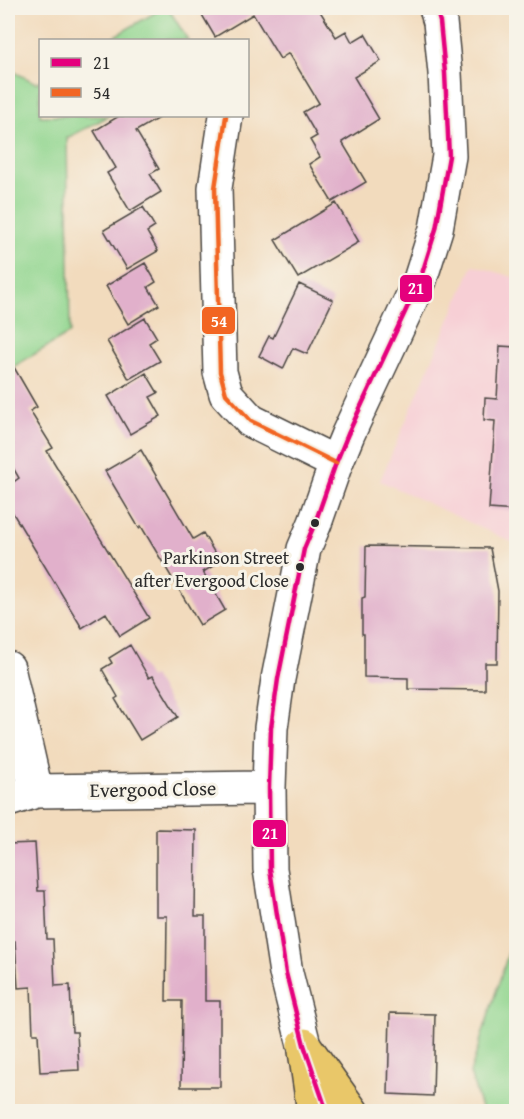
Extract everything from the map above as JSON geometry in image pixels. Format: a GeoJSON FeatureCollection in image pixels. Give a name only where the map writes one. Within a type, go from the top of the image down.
{"type":"FeatureCollection","features":[{"type":"Feature","properties":{"kind":"main road"},"geometry":{"type":"LineString","coordinates":[[304,1045],[314,1112]]}},
{"type":"Feature","properties":{"kind":"main road"},"geometry":{"type":"LineString","coordinates":[[304,1045],[352,1112]]}},
{"type":"Feature","properties":{"kind":"street"},"geometry":{"type":"LineString","coordinates":[[327,1112],[304,1045],[286,973],[270,869],[271,728],[278,679],[304,549],[336,463],[420,280],[436,229],[449,156],[445,73],[440,22],[436,8]]}},
{"type":"Feature","properties":{"kind":"street"},"geometry":{"type":"LineString","coordinates":[[226,117],[215,188],[220,372],[226,394],[251,421],[336,463]]}},
{"type":"Feature","properties":{"kind":"street","name":"Evergood Close"},"geometry":{"type":"LineString","coordinates":[[8,668],[22,795],[269,788]]}},
{"type":"Feature","properties":{"kind":"shaded area"},"geometry":{"type":"Polygon","coordinates":[[[473,265],[516,278],[516,544],[380,481],[473,265]]]}},
{"type":"Feature","properties":{"kind":"green space"},"geometry":{"type":"Polygon","coordinates":[[[163,8],[168,8],[187,39],[110,39],[163,8]]]}},
{"type":"Feature","properties":{"kind":"green space"},"geometry":{"type":"Polygon","coordinates":[[[8,69],[36,83],[39,82],[39,117],[107,117],[67,138],[70,333],[8,370],[8,69]]]}},
{"type":"Feature","properties":{"kind":"green space"},"geometry":{"type":"Polygon","coordinates":[[[516,929],[516,1111],[482,1111],[470,1073],[516,929]]]}},
{"type":"Feature","properties":{"kind":"building"},"geometry":{"type":"Polygon","coordinates":[[[198,8],[318,8],[336,37],[346,31],[352,42],[365,34],[381,61],[354,77],[379,119],[342,142],[366,182],[332,202],[309,164],[320,157],[310,140],[317,136],[303,112],[319,103],[289,53],[280,59],[253,14],[215,37],[198,8]]]}},
{"type":"Feature","properties":{"kind":"building"},"geometry":{"type":"Polygon","coordinates":[[[117,117],[160,117],[136,131],[159,169],[150,174],[161,192],[130,211],[107,173],[116,168],[94,131],[117,117]]]}},
{"type":"Feature","properties":{"kind":"building"},"geometry":{"type":"Polygon","coordinates":[[[336,203],[359,242],[298,278],[275,240],[336,203]]]}},
{"type":"Feature","properties":{"kind":"building"},"geometry":{"type":"Polygon","coordinates":[[[143,207],[155,227],[147,232],[158,251],[127,269],[104,230],[143,207]]]}},
{"type":"Feature","properties":{"kind":"building"},"geometry":{"type":"Polygon","coordinates":[[[145,263],[156,282],[148,287],[159,305],[128,324],[106,286],[145,263]]]}},
{"type":"Feature","properties":{"kind":"building"},"geometry":{"type":"Polygon","coordinates":[[[299,284],[333,300],[307,354],[293,348],[283,369],[259,356],[269,336],[273,338],[299,284]]]}},
{"type":"Feature","properties":{"kind":"building"},"geometry":{"type":"Polygon","coordinates":[[[145,318],[157,338],[149,343],[160,361],[129,379],[107,341],[145,318]]]}},
{"type":"Feature","properties":{"kind":"building"},"geometry":{"type":"Polygon","coordinates":[[[500,346],[516,347],[516,511],[489,509],[495,421],[484,420],[485,398],[497,399],[500,346]]]}},
{"type":"Feature","properties":{"kind":"building"},"geometry":{"type":"Polygon","coordinates":[[[8,357],[37,407],[30,411],[53,448],[47,451],[149,618],[120,636],[106,613],[82,628],[8,505],[8,486],[19,478],[8,459],[8,357]]]}},
{"type":"Feature","properties":{"kind":"building"},"geometry":{"type":"Polygon","coordinates":[[[146,373],[158,393],[150,397],[161,416],[130,434],[108,396],[146,373]]]}},
{"type":"Feature","properties":{"kind":"building"},"geometry":{"type":"Polygon","coordinates":[[[141,450],[193,539],[203,533],[220,562],[203,572],[225,610],[200,625],[105,471],[141,450]]]}},
{"type":"Feature","properties":{"kind":"building"},"geometry":{"type":"Polygon","coordinates":[[[366,546],[490,548],[498,591],[497,663],[485,663],[485,690],[408,689],[408,678],[364,677],[362,598],[365,597],[366,546]]]}},
{"type":"Feature","properties":{"kind":"building"},"geometry":{"type":"Polygon","coordinates":[[[130,645],[149,678],[153,676],[178,717],[140,740],[115,699],[118,697],[102,669],[112,663],[109,658],[130,645]]]}},
{"type":"Feature","properties":{"kind":"building"},"geometry":{"type":"Polygon","coordinates":[[[156,829],[196,830],[195,916],[205,916],[205,1001],[220,1001],[220,1087],[181,1087],[182,1001],[166,1001],[167,916],[156,916],[156,829]]]}},
{"type":"Feature","properties":{"kind":"building"},"geometry":{"type":"Polygon","coordinates":[[[35,843],[38,891],[45,891],[47,939],[53,939],[55,986],[70,985],[72,1032],[77,1032],[79,1070],[40,1072],[38,1034],[33,1034],[31,987],[18,988],[15,941],[9,941],[8,844],[35,843]]]}},
{"type":"Feature","properties":{"kind":"building"},"geometry":{"type":"Polygon","coordinates":[[[390,1013],[435,1014],[433,1096],[388,1094],[390,1013]]]}},
{"type":"Feature","properties":{"kind":"transit line","name":"21"},"geometry":{"type":"LineString","coordinates":[[327,1112],[304,1045],[286,973],[270,869],[271,728],[278,679],[304,549],[348,434],[420,280],[436,229],[449,156],[445,73],[440,22],[436,8]]}},
{"type":"Feature","properties":{"kind":"transit line","name":"54"},"geometry":{"type":"LineString","coordinates":[[226,117],[215,188],[220,372],[226,394],[251,421],[336,463]]}},
{"type":"Feature","properties":{"kind":"place","name":"Parkinson Street after Evergood Close"},"geometry":{"type":"Point","coordinates":[300,567]}}]}
